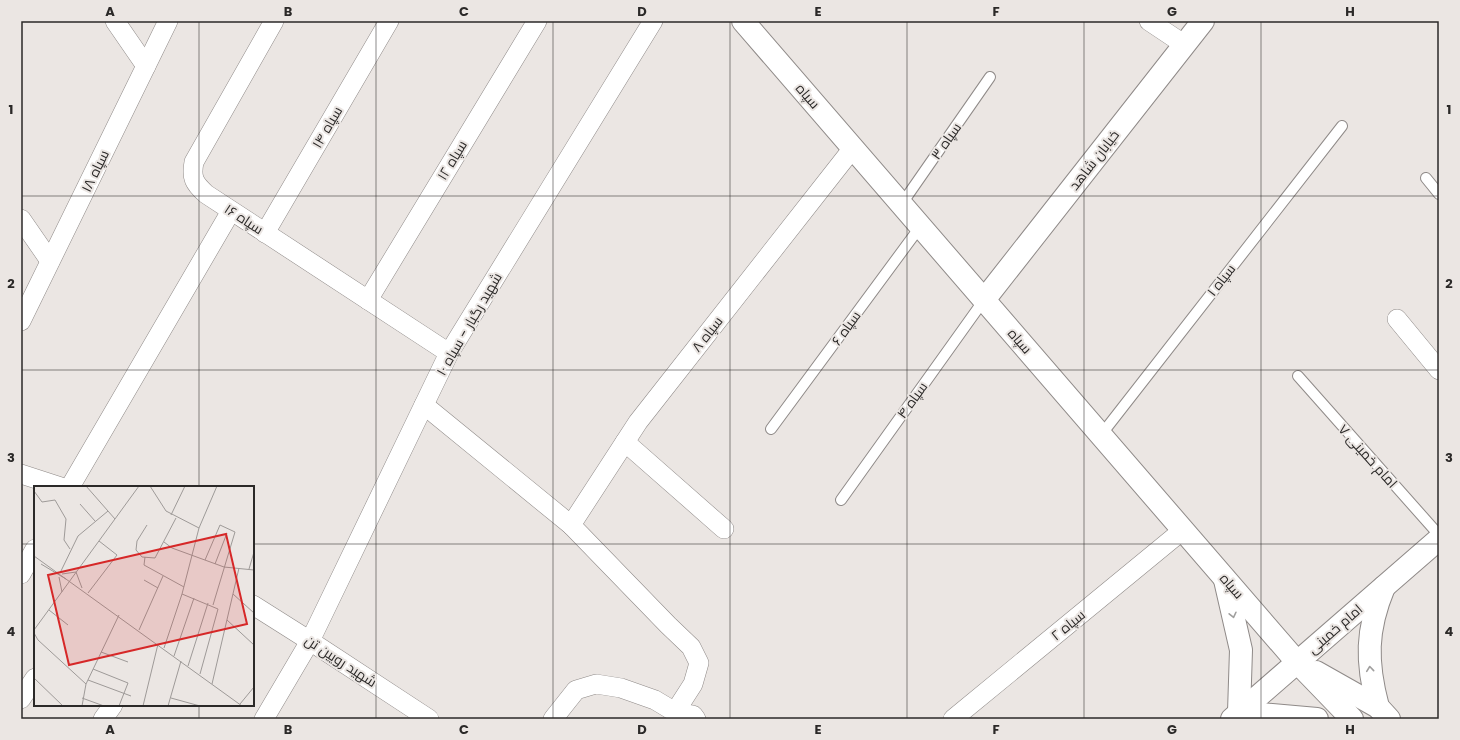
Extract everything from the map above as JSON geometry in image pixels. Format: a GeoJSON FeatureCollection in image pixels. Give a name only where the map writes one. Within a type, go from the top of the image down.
{"type":"FeatureCollection","features":[{"type":"Feature","properties":{"kind":"main road","name":"سپاه"},"geometry":{"type":"LineString","coordinates":[[743,21],[1297,662],[1352,719]]}},
{"type":"Feature","properties":{"kind":"main road","name":"خیابان شاهد"},"geometry":{"type":"LineString","coordinates":[[984,300],[1203,21]]}},
{"type":"Feature","properties":{"kind":"main road","name":"امام خمینی"},"geometry":{"type":"LineString","coordinates":[[1236,716],[1439,539]]}},
{"type":"Feature","properties":{"kind":"main road"},"geometry":{"type":"LineString","coordinates":[[1224,577],[1241,650],[1236,716],[1317,719]]}},
{"type":"Feature","properties":{"kind":"main road"},"geometry":{"type":"LineString","coordinates":[[1384,586],[1372,625],[1369,645],[1369,666],[1373,686],[1384,713]]}},
{"type":"Feature","properties":{"kind":"main road"},"geometry":{"type":"LineString","coordinates":[[1297,662],[1384,713]]}},
{"type":"Feature","properties":{"kind":"street"},"geometry":{"type":"LineString","coordinates":[[116,21],[146,66]]}},
{"type":"Feature","properties":{"kind":"street","name":"سپاه ۱۶"},"geometry":{"type":"LineString","coordinates":[[274,21],[194,162],[192,173],[196,185],[206,194],[231,211],[449,353]]}},
{"type":"Feature","properties":{"kind":"street","name":"سپاه ۱۴"},"geometry":{"type":"LineString","coordinates":[[265,233],[389,21]]}},
{"type":"Feature","properties":{"kind":"street","name":"سپاه ۱۲"},"geometry":{"type":"LineString","coordinates":[[368,300],[537,21]]}},
{"type":"Feature","properties":{"kind":"street","name":"شهید رگبار - سپاه ۱۰"},"geometry":{"type":"LineString","coordinates":[[264,719],[310,641],[449,353],[653,21]]}},
{"type":"Feature","properties":{"kind":"street"},"geometry":{"type":"LineString","coordinates":[[1149,21],[1185,45]]}},
{"type":"Feature","properties":{"kind":"street","name":"سپاه ۱۸"},"geometry":{"type":"LineString","coordinates":[[21,322],[166,23]]}},
{"type":"Feature","properties":{"kind":"street","name":"سپاه ۸"},"geometry":{"type":"LineString","coordinates":[[571,525],[638,422],[853,148]]}},
{"type":"Feature","properties":{"kind":"street"},"geometry":{"type":"LineString","coordinates":[[71,486],[231,211]]}},
{"type":"Feature","properties":{"kind":"street"},"geometry":{"type":"LineString","coordinates":[[21,219],[50,261]]}},
{"type":"Feature","properties":{"kind":"street"},"geometry":{"type":"LineString","coordinates":[[1397,320],[1439,370]]}},
{"type":"Feature","properties":{"kind":"street"},"geometry":{"type":"LineString","coordinates":[[424,405],[571,525],[668,626],[691,647],[698,663],[693,684],[675,712]]}},
{"type":"Feature","properties":{"kind":"street"},"geometry":{"type":"LineString","coordinates":[[625,442],[724,529]]}},
{"type":"Feature","properties":{"kind":"street"},"geometry":{"type":"LineString","coordinates":[[21,474],[58,486]]}},
{"type":"Feature","properties":{"kind":"street","name":"سپاه ۲"},"geometry":{"type":"LineString","coordinates":[[953,719],[1184,530]]}},
{"type":"Feature","properties":{"kind":"street"},"geometry":{"type":"LineString","coordinates":[[21,574],[34,552]]}},
{"type":"Feature","properties":{"kind":"street","name":"شهید رویین تن"},"geometry":{"type":"LineString","coordinates":[[254,606],[429,719]]}},
{"type":"Feature","properties":{"kind":"street"},"geometry":{"type":"LineString","coordinates":[[21,698],[34,679]]}},
{"type":"Feature","properties":{"kind":"street"},"geometry":{"type":"LineString","coordinates":[[553,719],[576,690],[596,684],[621,688],[655,700],[675,712],[693,715],[696,719]]}},
{"type":"Feature","properties":{"kind":"street"},"geometry":{"type":"LineString","coordinates":[[103,719],[112,706]]}},
{"type":"Feature","properties":{"kind":"lane","name":"سپاه ۳"},"geometry":{"type":"LineString","coordinates":[[901,205],[990,77]]}},
{"type":"Feature","properties":{"kind":"lane","name":"سپاه ۱"},"geometry":{"type":"LineString","coordinates":[[1101,435],[1342,126]]}},
{"type":"Feature","properties":{"kind":"lane"},"geometry":{"type":"LineString","coordinates":[[1426,178],[1439,194]]}},
{"type":"Feature","properties":{"kind":"lane","name":"سپاه ۶"},"geometry":{"type":"LineString","coordinates":[[771,429],[920,227]]}},
{"type":"Feature","properties":{"kind":"lane","name":"سپاه ۴"},"geometry":{"type":"LineString","coordinates":[[841,500],[984,300]]}},
{"type":"Feature","properties":{"kind":"lane","name":"امام خمینی ۷"},"geometry":{"type":"LineString","coordinates":[[1298,376],[1439,535]]}}]}
